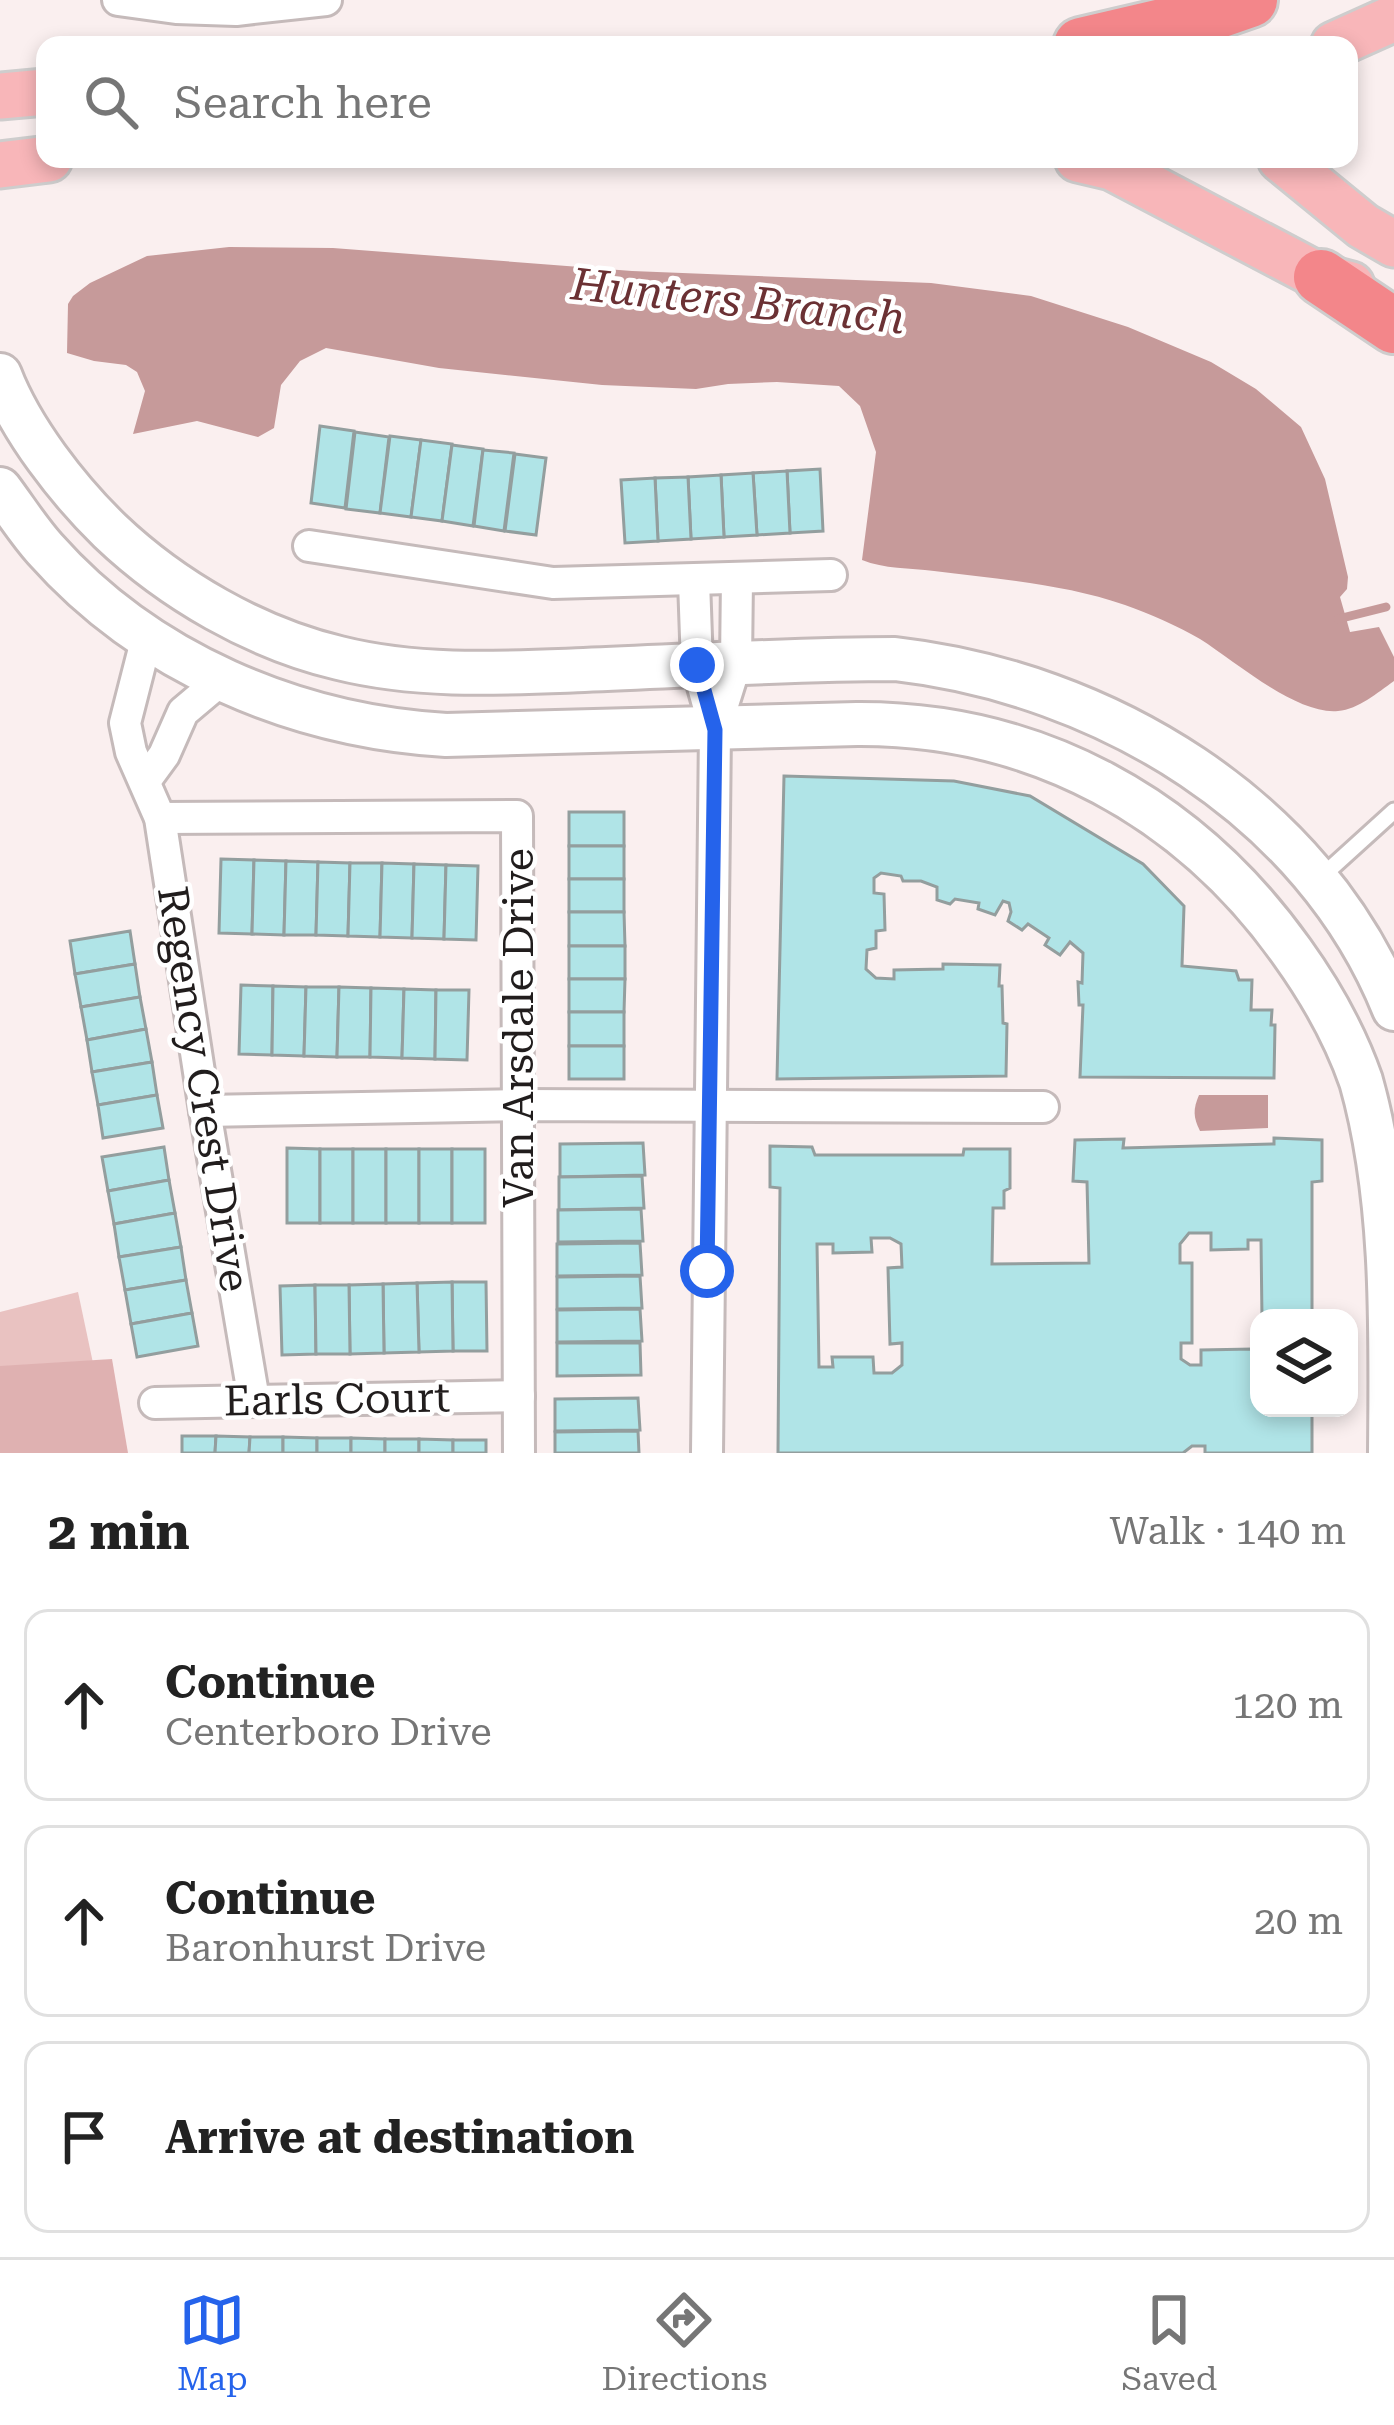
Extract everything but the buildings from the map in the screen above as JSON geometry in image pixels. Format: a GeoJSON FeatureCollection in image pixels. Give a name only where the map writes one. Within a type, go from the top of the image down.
{"type":"FeatureCollection","features":[{"type":"Feature","properties":{"kind":"highway"},"geometry":{"type":"LineString","coordinates":[[1120,36],[1250,0]]}},
{"type":"Feature","properties":{"kind":"highway"},"geometry":{"type":"LineString","coordinates":[[1321,277],[1394,326]]}},
{"type":"Feature","properties":{"kind":"main road"},"geometry":{"type":"LineString","coordinates":[[1354,36],[1393,18]]}},
{"type":"Feature","properties":{"kind":"main road"},"geometry":{"type":"LineString","coordinates":[[1358,53],[1393,18]]}},
{"type":"Feature","properties":{"kind":"main road"},"geometry":{"type":"LineString","coordinates":[[0,96],[36,93]]}},
{"type":"Feature","properties":{"kind":"main road"},"geometry":{"type":"LineString","coordinates":[[0,165],[36,161]]}},
{"type":"Feature","properties":{"kind":"main road"},"geometry":{"type":"LineString","coordinates":[[1116,168],[1321,277],[1394,297]]}},
{"type":"Feature","properties":{"kind":"main road"},"geometry":{"type":"LineString","coordinates":[[1295,168],[1363,226],[1394,244]]}},
{"type":"Feature","properties":{"kind":"main road"},"geometry":{"type":"LineString","coordinates":[[1330,168],[1340,208]]}},
{"type":"Feature","properties":{"kind":"street"},"geometry":{"type":"LineString","coordinates":[[118,0],[236,10],[326,0]]}},
{"type":"Feature","properties":{"kind":"street"},"geometry":{"type":"LineString","coordinates":[[0,375],[40,446],[74,492],[141,560],[247,624],[336,658],[412,670],[511,673],[895,659],[946,665],[1081,706],[1135,731],[1200,772],[1252,813],[1317,881],[1349,923],[1394,1009]]}},
{"type":"Feature","properties":{"kind":"street"},"geometry":{"type":"LineString","coordinates":[[0,489],[45,548],[108,610],[221,680],[312,712],[402,733],[446,735],[879,724],[945,729],[1065,765],[1113,787],[1169,823],[1234,880],[1279,934],[1339,1027],[1361,1082],[1387,1199],[1392,1313],[1390,1453]]}},
{"type":"Feature","properties":{"kind":"street"},"geometry":{"type":"LineString","coordinates":[[309,545],[553,583],[831,574]]}},
{"type":"Feature","properties":{"kind":"street"},"geometry":{"type":"LineString","coordinates":[[707,1453],[717,664],[737,578]]}},
{"type":"Feature","properties":{"kind":"street"},"geometry":{"type":"LineString","coordinates":[[694,580],[717,664]]}},
{"type":"Feature","properties":{"kind":"street","name":"Regency Crest Drive"},"geometry":{"type":"LineString","coordinates":[[147,637],[125,723],[131,752],[160,818],[254,1400]]}},
{"type":"Feature","properties":{"kind":"street"},"geometry":{"type":"LineString","coordinates":[[146,781],[183,712],[221,680]]}},
{"type":"Feature","properties":{"kind":"street","name":"Van Arsdale Drive"},"geometry":{"type":"LineString","coordinates":[[160,818],[517,816],[519,1453]]}},
{"type":"Feature","properties":{"kind":"street"},"geometry":{"type":"LineString","coordinates":[[205,1111],[519,1105],[1042,1107]]}},
{"type":"Feature","properties":{"kind":"street","name":"Earls Court"},"geometry":{"type":"LineString","coordinates":[[155,1402],[519,1396]]}},
{"type":"Feature","properties":{"kind":"lane"},"geometry":{"type":"LineString","coordinates":[[1317,881],[1394,811]]}},
{"type":"Feature","properties":{"kind":"shaded area"},"geometry":{"type":"Polygon","coordinates":[[[78,1292],[112,1453],[0,1453],[0,1312],[78,1292]]]}},
{"type":"Feature","properties":{"kind":"shaded area"},"geometry":{"type":"Polygon","coordinates":[[[112,1359],[128,1453],[0,1453],[0,1366],[112,1359]]]}},
{"type":"Feature","properties":{"kind":"water"},"geometry":{"type":"Polygon","coordinates":[[[229,247],[333,248],[632,271],[931,283],[1031,296],[1128,327],[1211,362],[1256,389],[1301,427],[1325,479],[1348,577],[1340,597],[1350,632],[1379,627],[1394,657],[1394,681],[1353,707],[1321,710],[1266,685],[1191,634],[1125,605],[1054,587],[862,560],[876,452],[860,406],[839,386],[777,382],[696,389],[602,385],[439,368],[326,348],[300,361],[281,385],[274,428],[258,437],[197,421],[133,434],[145,391],[137,372],[126,365],[67,353],[68,304],[90,283],[147,256],[229,247]]]}},
{"type":"Feature","properties":{"kind":"water"},"geometry":{"type":"Polygon","coordinates":[[[1199,1095],[1268,1095],[1268,1128],[1200,1131],[1195,1113],[1199,1095]]]}},
{"type":"Feature","properties":{"kind":"waterway","name":"Hunters Branch"},"geometry":{"type":"LineString","coordinates":[[1338,619],[1386,607]]}},
{"type":"Feature","properties":{"kind":"route"},"geometry":{"type":"LineString","coordinates":[[697,665],[715,730],[707,1271]]}}]}
